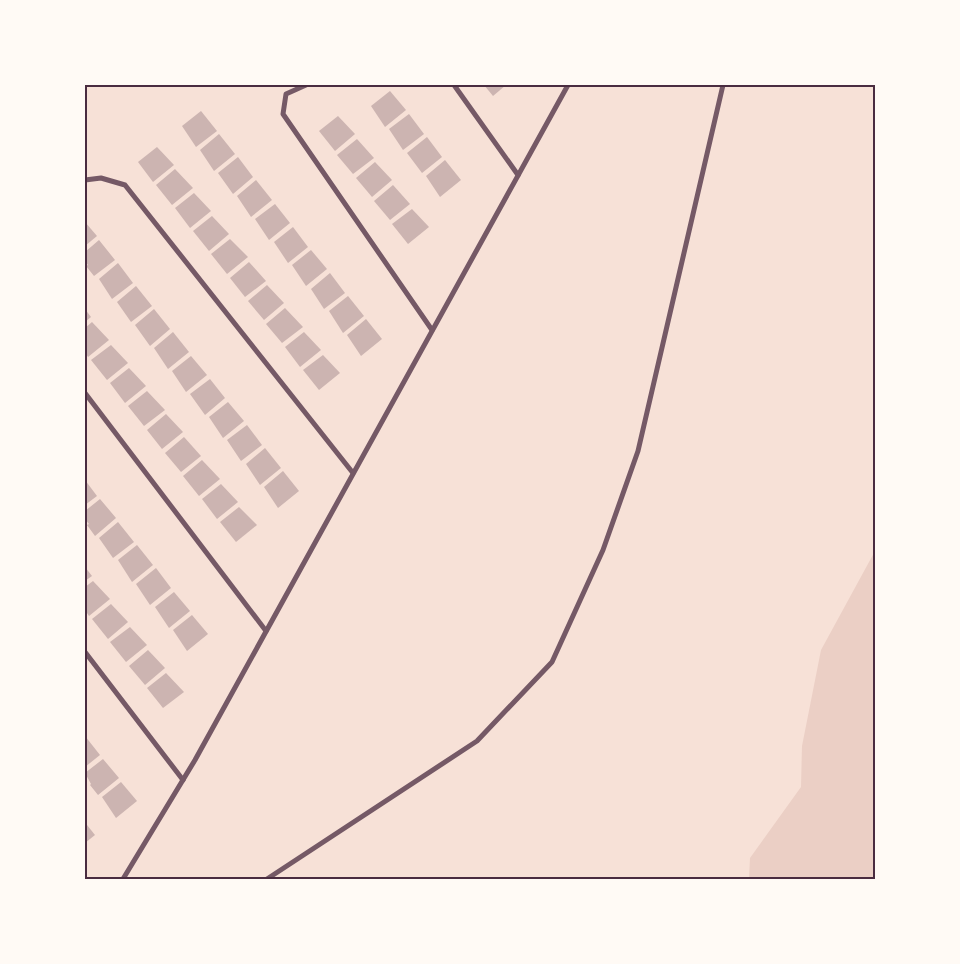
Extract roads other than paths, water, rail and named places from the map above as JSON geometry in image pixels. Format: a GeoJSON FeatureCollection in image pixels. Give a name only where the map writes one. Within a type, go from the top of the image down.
{"type":"FeatureCollection","features":[{"type":"Feature","properties":{"kind":"street"},"geometry":{"type":"LineString","coordinates":[[306,85],[286,94],[283,114],[432,330]]}},
{"type":"Feature","properties":{"kind":"street"},"geometry":{"type":"LineString","coordinates":[[454,85],[518,175]]}},
{"type":"Feature","properties":{"kind":"street"},"geometry":{"type":"LineString","coordinates":[[123,879],[183,780],[568,85]]}},
{"type":"Feature","properties":{"kind":"street"},"geometry":{"type":"LineString","coordinates":[[267,879],[477,742],[552,662],[603,550],[638,451],[723,85]]}},
{"type":"Feature","properties":{"kind":"street"},"geometry":{"type":"LineString","coordinates":[[85,180],[101,178],[125,185],[353,473]]}},
{"type":"Feature","properties":{"kind":"street"},"geometry":{"type":"LineString","coordinates":[[85,393],[266,631]]}},
{"type":"Feature","properties":{"kind":"street"},"geometry":{"type":"LineString","coordinates":[[85,652],[183,780]]}}]}
